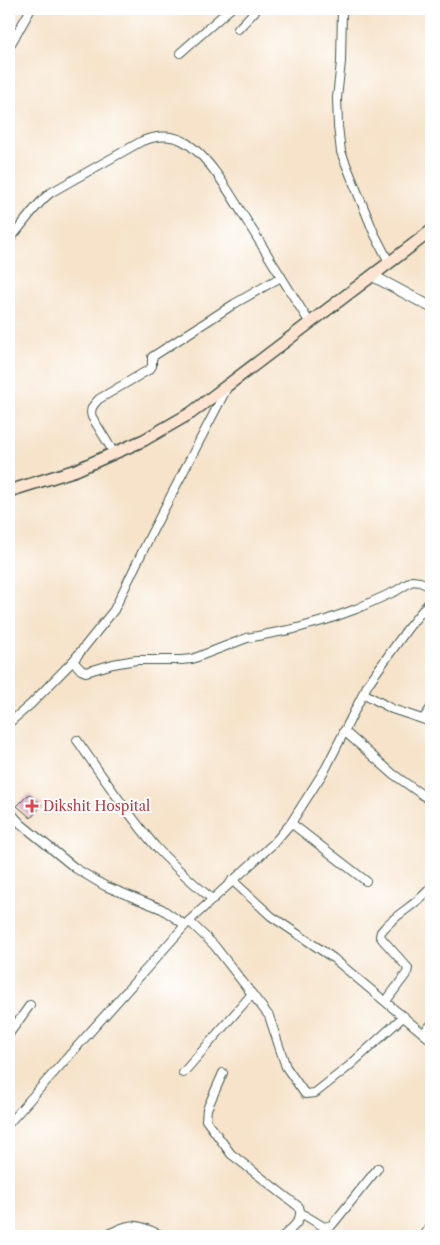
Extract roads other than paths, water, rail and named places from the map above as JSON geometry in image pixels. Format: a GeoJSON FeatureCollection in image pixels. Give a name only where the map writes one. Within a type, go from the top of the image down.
{"type":"FeatureCollection","features":[{"type":"Feature","properties":{"kind":"main road"},"geometry":{"type":"LineString","coordinates":[[9,491],[76,470],[144,440],[191,413],[431,231]]}},
{"type":"Feature","properties":{"kind":"street"},"geometry":{"type":"LineString","coordinates":[[9,47],[31,9]]}},
{"type":"Feature","properties":{"kind":"street"},"geometry":{"type":"LineString","coordinates":[[180,53],[230,9]]}},
{"type":"Feature","properties":{"kind":"street"},"geometry":{"type":"LineString","coordinates":[[238,29],[257,9]]}},
{"type":"Feature","properties":{"kind":"street"},"geometry":{"type":"LineString","coordinates":[[342,9],[341,62],[337,98],[341,152],[367,218],[389,262]]}},
{"type":"Feature","properties":{"kind":"street"},"geometry":{"type":"LineString","coordinates":[[9,240],[39,203],[50,194],[148,138],[167,136],[182,140],[208,162],[310,323]]}},
{"type":"Feature","properties":{"kind":"street"},"geometry":{"type":"LineString","coordinates":[[373,276],[431,307]]}},
{"type":"Feature","properties":{"kind":"street"},"geometry":{"type":"LineString","coordinates":[[114,453],[92,417],[91,413],[94,405],[99,399],[150,369],[152,357],[155,354],[281,277]]}},
{"type":"Feature","properties":{"kind":"street"},"geometry":{"type":"LineString","coordinates":[[9,723],[31,704],[73,661],[114,610],[151,534],[230,384]]}},
{"type":"Feature","properties":{"kind":"street"},"geometry":{"type":"LineString","coordinates":[[73,661],[81,670],[86,672],[136,660],[192,659],[247,638],[294,629],[326,620],[356,609],[412,582],[416,581],[431,588]]}},
{"type":"Feature","properties":{"kind":"street"},"geometry":{"type":"LineString","coordinates":[[9,1123],[187,923],[274,843],[291,823],[326,768],[368,684],[408,628],[431,600]]}},
{"type":"Feature","properties":{"kind":"street"},"geometry":{"type":"LineString","coordinates":[[363,693],[392,709],[427,721],[431,708]]}},
{"type":"Feature","properties":{"kind":"street"},"geometry":{"type":"LineString","coordinates":[[344,731],[393,774],[431,801]]}},
{"type":"Feature","properties":{"kind":"street"},"geometry":{"type":"LineString","coordinates":[[77,740],[151,840],[174,865],[212,899]]}},
{"type":"Feature","properties":{"kind":"street"},"geometry":{"type":"LineString","coordinates":[[9,811],[21,824],[75,868],[105,886],[162,909],[187,923],[214,945],[271,1020],[280,1051],[290,1074],[302,1090],[309,1094],[315,1093],[348,1067],[404,1016]]}},
{"type":"Feature","properties":{"kind":"street"},"geometry":{"type":"LineString","coordinates":[[291,823],[366,881]]}},
{"type":"Feature","properties":{"kind":"street"},"geometry":{"type":"LineString","coordinates":[[232,880],[271,916],[333,958],[431,1040]]}},
{"type":"Feature","properties":{"kind":"street"},"geometry":{"type":"LineString","coordinates":[[386,1001],[407,973],[408,968],[383,940],[380,936],[381,932],[399,913],[419,900],[431,887]]}},
{"type":"Feature","properties":{"kind":"street"},"geometry":{"type":"LineString","coordinates":[[183,1073],[252,994]]}},
{"type":"Feature","properties":{"kind":"street"},"geometry":{"type":"LineString","coordinates":[[9,1034],[30,1005]]}},
{"type":"Feature","properties":{"kind":"street"},"geometry":{"type":"LineString","coordinates":[[423,1033],[431,1025]]}},
{"type":"Feature","properties":{"kind":"street"},"geometry":{"type":"LineString","coordinates":[[223,1073],[207,1109],[206,1120],[231,1154],[290,1199],[299,1207],[301,1212],[324,1227],[332,1225],[378,1168]]}},
{"type":"Feature","properties":{"kind":"street"},"geometry":{"type":"LineString","coordinates":[[283,1236],[294,1226],[301,1212]]}},
{"type":"Feature","properties":{"kind":"street"},"geometry":{"type":"LineString","coordinates":[[104,1236],[132,1224],[164,1236]]}},
{"type":"Feature","properties":{"kind":"street"},"geometry":{"type":"LineString","coordinates":[[424,1236],[431,1225]]}},
{"type":"Feature","properties":{"kind":"place","name":"Dikshit Hospital"},"geometry":{"type":"Point","coordinates":[32,806]}}]}
